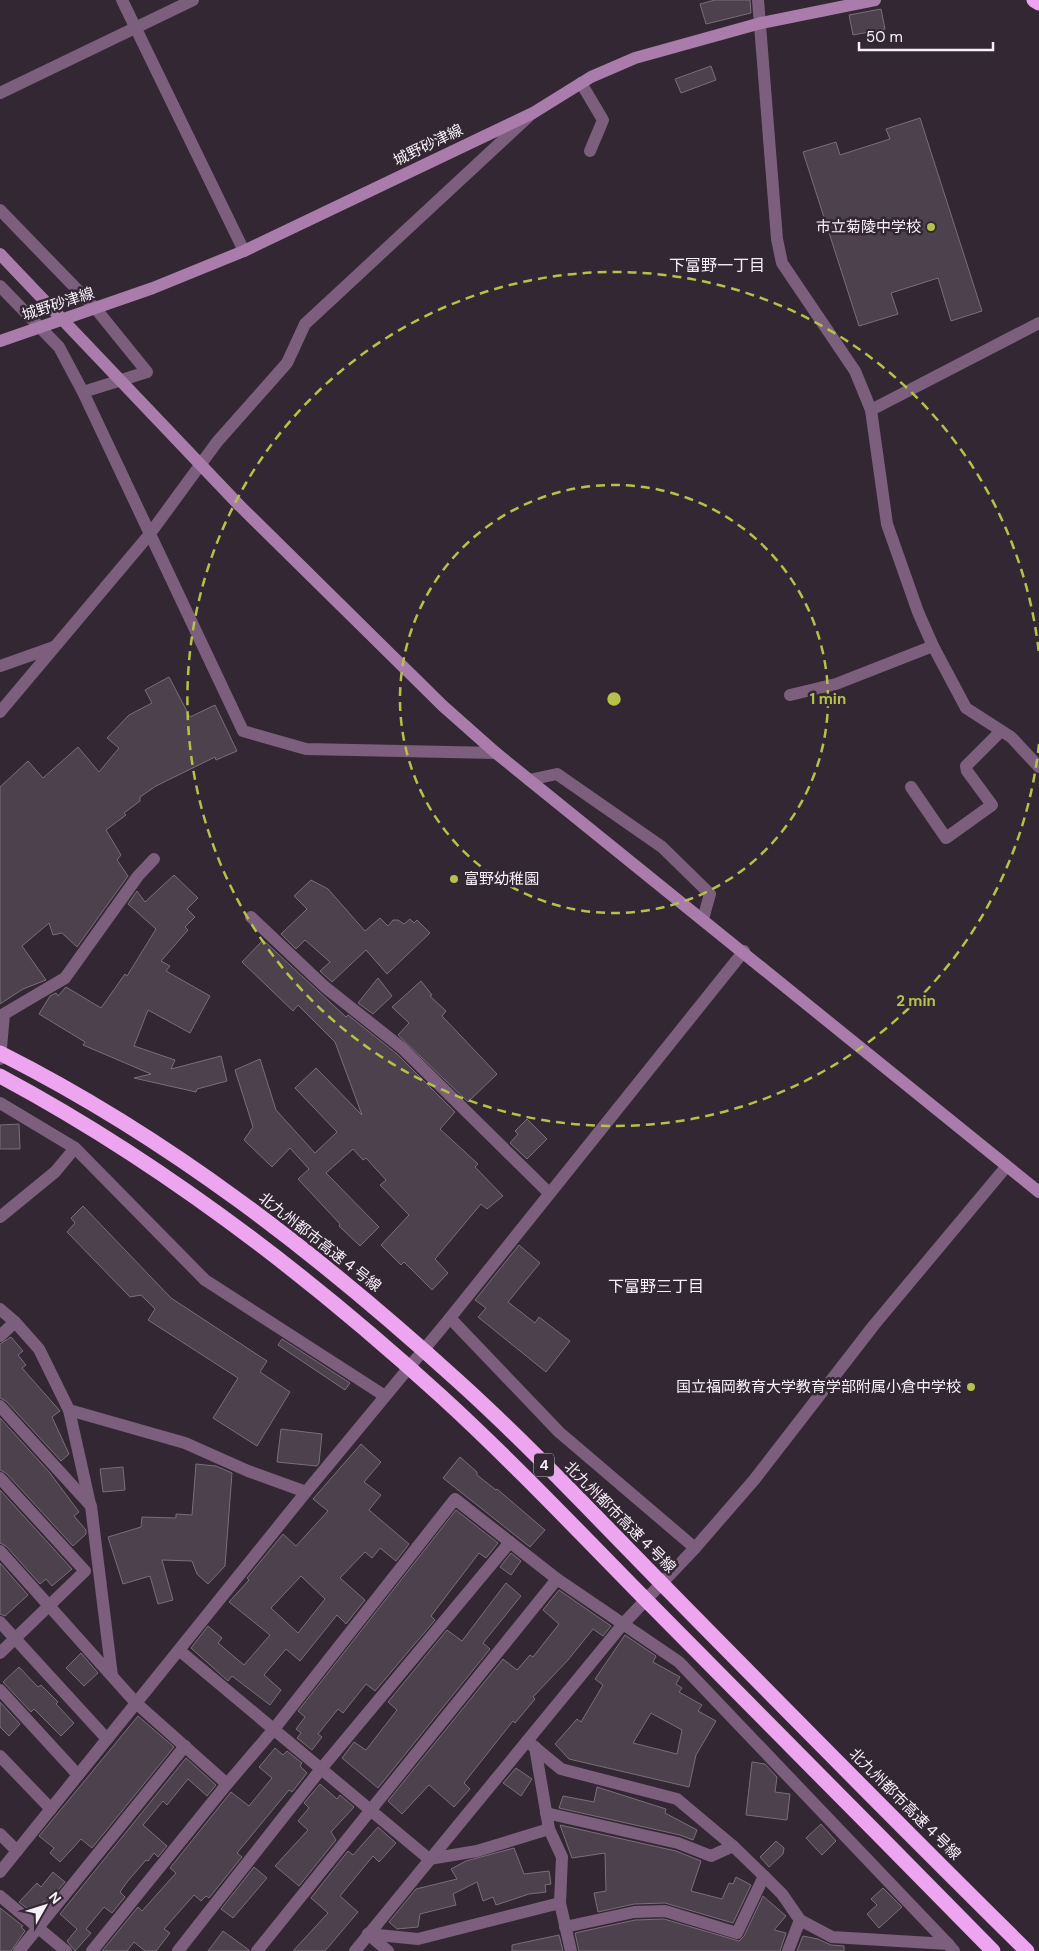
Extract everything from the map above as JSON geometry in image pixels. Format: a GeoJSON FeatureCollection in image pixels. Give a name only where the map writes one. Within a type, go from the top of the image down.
{"type":"FeatureCollection","features":[{"type":"Feature","properties":{"kind":"highway"},"geometry":{"type":"LineString","coordinates":[[1034,0],[1039,3]]}},
{"type":"Feature","properties":{"kind":"highway","name":"北九州都市高速４号線"},"geometry":{"type":"LineString","coordinates":[[0,1054],[127,1123],[304,1248],[380,1311],[461,1384],[582,1502],[1027,1951]]}},
{"type":"Feature","properties":{"kind":"highway","name":"4"},"geometry":{"type":"LineString","coordinates":[[0,1076],[113,1142],[202,1202],[289,1267],[362,1326],[478,1431],[993,1951]]}},
{"type":"Feature","properties":{"kind":"street"},"geometry":{"type":"LineString","coordinates":[[122,0],[244,251]]}},
{"type":"Feature","properties":{"kind":"street"},"geometry":{"type":"LineString","coordinates":[[0,94],[193,0]]}},
{"type":"Feature","properties":{"kind":"street"},"geometry":{"type":"LineString","coordinates":[[758,0],[777,240],[782,263],[855,371],[872,410],[887,524],[918,612],[933,646],[966,708],[1012,737],[1039,767]]}},
{"type":"Feature","properties":{"kind":"street","name":"城野砂津線"},"geometry":{"type":"LineString","coordinates":[[0,341],[96,309],[244,251],[533,113],[581,83],[635,58],[761,23],[875,0]]}},
{"type":"Feature","properties":{"kind":"street"},"geometry":{"type":"LineString","coordinates":[[581,83],[603,120],[590,151]]}},
{"type":"Feature","properties":{"kind":"street"},"geometry":{"type":"LineString","coordinates":[[0,712],[149,535],[217,442],[286,363],[305,324],[533,113]]}},
{"type":"Feature","properties":{"kind":"street"},"geometry":{"type":"LineString","coordinates":[[0,210],[96,309],[147,372],[83,392]]}},
{"type":"Feature","properties":{"kind":"street"},"geometry":{"type":"LineString","coordinates":[[0,254],[239,505],[443,706],[529,780],[744,951],[1006,1167],[1039,1192]]}},
{"type":"Feature","properties":{"kind":"street"},"geometry":{"type":"LineString","coordinates":[[0,286],[58,348],[83,392],[243,732],[306,748],[496,753]]}},
{"type":"Feature","properties":{"kind":"street"},"geometry":{"type":"LineString","coordinates":[[872,410],[1039,323]]}},
{"type":"Feature","properties":{"kind":"street"},"geometry":{"type":"LineString","coordinates":[[0,666],[56,646]]}},
{"type":"Feature","properties":{"kind":"street"},"geometry":{"type":"LineString","coordinates":[[790,695],[836,684],[933,646]]}},
{"type":"Feature","properties":{"kind":"street"},"geometry":{"type":"LineString","coordinates":[[911,786],[946,838],[992,805],[967,771],[966,766],[1002,731]]}},
{"type":"Feature","properties":{"kind":"street"},"geometry":{"type":"LineString","coordinates":[[529,780],[558,774],[662,847],[710,894],[702,919]]}},
{"type":"Feature","properties":{"kind":"street"},"geometry":{"type":"LineString","coordinates":[[0,1059],[4,1014],[65,978],[138,876],[154,859]]}},
{"type":"Feature","properties":{"kind":"street"},"geometry":{"type":"LineString","coordinates":[[250,917],[325,987],[402,1048],[549,1193]]}},
{"type":"Feature","properties":{"kind":"street"},"geometry":{"type":"LineString","coordinates":[[0,1872],[136,1703],[180,1652],[306,1492],[450,1318],[744,951]]}},
{"type":"Feature","properties":{"kind":"street"},"geometry":{"type":"LineString","coordinates":[[0,1103],[75,1148],[205,1280],[385,1396]]}},
{"type":"Feature","properties":{"kind":"street"},"geometry":{"type":"LineString","coordinates":[[0,1217],[55,1172],[75,1148]]}},
{"type":"Feature","properties":{"kind":"street"},"geometry":{"type":"LineString","coordinates":[[355,1951],[429,1859],[531,1744],[623,1624],[695,1548],[754,1480],[874,1325],[1006,1167]]}},
{"type":"Feature","properties":{"kind":"street"},"geometry":{"type":"LineString","coordinates":[[0,1309],[15,1322],[39,1349],[69,1410],[91,1506],[112,1676]]}},
{"type":"Feature","properties":{"kind":"street"},"geometry":{"type":"LineString","coordinates":[[450,1318],[560,1432],[695,1548]]}},
{"type":"Feature","properties":{"kind":"street"},"geometry":{"type":"LineString","coordinates":[[0,1336],[15,1322]]}},
{"type":"Feature","properties":{"kind":"street"},"geometry":{"type":"LineString","coordinates":[[0,1406],[91,1506]]}},
{"type":"Feature","properties":{"kind":"street"},"geometry":{"type":"LineString","coordinates":[[69,1410],[185,1443],[248,1471],[306,1492]]}},
{"type":"Feature","properties":{"kind":"street"},"geometry":{"type":"LineString","coordinates":[[0,1478],[85,1571],[0,1652]]}},
{"type":"Feature","properties":{"kind":"street"},"geometry":{"type":"LineString","coordinates":[[92,1951],[227,1784],[274,1730],[455,1499],[557,1579],[679,1662],[951,1948]]}},
{"type":"Feature","properties":{"kind":"street"},"geometry":{"type":"LineString","coordinates":[[178,1951],[321,1769],[510,1542]]}},
{"type":"Feature","properties":{"kind":"street"},"geometry":{"type":"LineString","coordinates":[[0,1551],[136,1703],[227,1784]]}},
{"type":"Feature","properties":{"kind":"street"},"geometry":{"type":"LineString","coordinates":[[256,1951],[557,1579]]}},
{"type":"Feature","properties":{"kind":"street"},"geometry":{"type":"LineString","coordinates":[[0,1622],[107,1739]]}},
{"type":"Feature","properties":{"kind":"street"},"geometry":{"type":"LineString","coordinates":[[180,1652],[429,1859],[478,1851],[549,1829]]}},
{"type":"Feature","properties":{"kind":"street"},"geometry":{"type":"LineString","coordinates":[[0,1690],[78,1775]]}},
{"type":"Feature","properties":{"kind":"street"},"geometry":{"type":"LineString","coordinates":[[531,1744],[549,1829],[562,1857],[560,1903],[571,1951]]}},
{"type":"Feature","properties":{"kind":"street"},"geometry":{"type":"LineString","coordinates":[[531,1744],[562,1768],[677,1799],[734,1846],[782,1894],[800,1920],[832,1937],[922,1947],[951,1948]]}},
{"type":"Feature","properties":{"kind":"street"},"geometry":{"type":"LineString","coordinates":[[19,1951],[185,1746]]}},
{"type":"Feature","properties":{"kind":"street"},"geometry":{"type":"LineString","coordinates":[[0,1756],[50,1809]]}},
{"type":"Feature","properties":{"kind":"street"},"geometry":{"type":"LineString","coordinates":[[546,1813],[678,1843],[711,1856],[734,1846]]}},
{"type":"Feature","properties":{"kind":"street"},"geometry":{"type":"LineString","coordinates":[[0,1834],[17,1851]]}},
{"type":"Feature","properties":{"kind":"street"},"geometry":{"type":"LineString","coordinates":[[565,1927],[634,1912],[665,1911],[736,1934],[764,1876]]}},
{"type":"Feature","properties":{"kind":"street"},"geometry":{"type":"LineString","coordinates":[[0,1896],[66,1951]]}},
{"type":"Feature","properties":{"kind":"street"},"geometry":{"type":"LineString","coordinates":[[368,1934],[418,1939],[560,1903]]}},
{"type":"Feature","properties":{"kind":"street"},"geometry":{"type":"LineString","coordinates":[[788,1951],[800,1920]]}},
{"type":"Feature","properties":{"kind":"street"},"geometry":{"type":"LineString","coordinates":[[368,1934],[388,1951]]}},
{"type":"Feature","properties":{"kind":"building"},"geometry":{"type":"Polygon","coordinates":[[[715,0],[750,0],[751,13],[706,24],[700,4],[715,0]]]}},
{"type":"Feature","properties":{"kind":"building"},"geometry":{"type":"Polygon","coordinates":[[[881,9],[885,29],[853,35],[849,15],[881,9]]]}},
{"type":"Feature","properties":{"kind":"building"},"geometry":{"type":"Polygon","coordinates":[[[711,66],[716,80],[681,93],[675,79],[711,66]]]}},
{"type":"Feature","properties":{"kind":"building"},"geometry":{"type":"Polygon","coordinates":[[[920,118],[982,311],[951,321],[938,278],[891,293],[898,314],[859,326],[803,152],[836,142],[840,155],[890,139],[886,129],[920,118]]]}},
{"type":"Feature","properties":{"kind":"building"},"geometry":{"type":"Polygon","coordinates":[[[169,677],[190,717],[215,705],[237,751],[216,760],[215,757],[156,786],[140,797],[140,801],[124,813],[126,815],[106,830],[121,855],[117,860],[128,876],[77,947],[62,933],[53,935],[49,923],[22,946],[46,980],[23,989],[0,1004],[0,787],[28,761],[43,778],[78,747],[99,772],[119,748],[107,738],[129,715],[152,703],[145,690],[169,677]]]}},
{"type":"Feature","properties":{"kind":"building"},"geometry":{"type":"Polygon","coordinates":[[[174,875],[198,898],[187,909],[195,917],[185,927],[188,930],[161,961],[170,966],[166,971],[210,996],[190,1033],[148,1010],[134,1046],[175,1060],[171,1069],[221,1056],[227,1081],[197,1089],[196,1092],[134,1078],[151,1074],[83,1045],[85,1042],[39,1014],[50,996],[56,993],[58,996],[66,987],[101,1008],[125,974],[127,976],[156,929],[128,904],[137,891],[145,902],[174,875]]]}},
{"type":"Feature","properties":{"kind":"building"},"geometry":{"type":"Polygon","coordinates":[[[311,880],[328,889],[365,931],[380,918],[388,926],[393,920],[398,920],[404,924],[410,919],[414,923],[417,920],[430,933],[387,974],[366,950],[332,982],[320,971],[330,962],[305,940],[296,949],[281,934],[307,909],[294,896],[311,880]]]}},
{"type":"Feature","properties":{"kind":"building"},"geometry":{"type":"Polygon","coordinates":[[[263,940],[346,1017],[348,1015],[397,1054],[455,1112],[440,1129],[478,1164],[475,1167],[503,1196],[487,1209],[481,1204],[435,1259],[448,1273],[432,1290],[404,1262],[401,1265],[381,1245],[409,1215],[380,1185],[386,1180],[366,1158],[363,1160],[353,1149],[326,1173],[379,1227],[360,1246],[339,1226],[340,1224],[298,1179],[309,1169],[290,1148],[272,1167],[244,1140],[253,1127],[235,1070],[260,1059],[276,1110],[315,1153],[337,1132],[295,1088],[316,1068],[362,1115],[335,1042],[298,1005],[293,1011],[242,962],[263,940]]]}},
{"type":"Feature","properties":{"kind":"building"},"geometry":{"type":"Polygon","coordinates":[[[378,978],[392,996],[373,1014],[358,1003],[378,978]]]}},
{"type":"Feature","properties":{"kind":"building"},"geometry":{"type":"Polygon","coordinates":[[[421,981],[432,995],[430,996],[446,1011],[442,1016],[497,1074],[468,1102],[398,1035],[409,1023],[392,1007],[421,981]]]}},
{"type":"Feature","properties":{"kind":"building"},"geometry":{"type":"Polygon","coordinates":[[[527,1119],[547,1139],[527,1159],[510,1143],[518,1134],[515,1131],[527,1119]]]}},
{"type":"Feature","properties":{"kind":"building"},"geometry":{"type":"Polygon","coordinates":[[[19,1124],[20,1149],[0,1149],[0,1125],[19,1124]]]}},
{"type":"Feature","properties":{"kind":"building"},"geometry":{"type":"Polygon","coordinates":[[[83,1206],[171,1298],[267,1361],[260,1372],[290,1392],[257,1446],[213,1418],[238,1378],[148,1320],[155,1309],[141,1295],[130,1297],[67,1232],[75,1223],[71,1218],[83,1206]]]}},
{"type":"Feature","properties":{"kind":"building"},"geometry":{"type":"Polygon","coordinates":[[[519,1245],[540,1263],[508,1302],[535,1323],[539,1317],[570,1341],[546,1372],[478,1317],[486,1308],[475,1300],[519,1245]]]}},
{"type":"Feature","properties":{"kind":"building"},"geometry":{"type":"Polygon","coordinates":[[[11,1337],[23,1351],[18,1355],[26,1365],[22,1368],[60,1411],[52,1417],[69,1454],[61,1461],[6,1401],[0,1398],[0,1344],[11,1337]]]}},
{"type":"Feature","properties":{"kind":"building"},"geometry":{"type":"Polygon","coordinates":[[[282,1339],[350,1383],[345,1390],[278,1345],[282,1339]]]}},
{"type":"Feature","properties":{"kind":"building"},"geometry":{"type":"Polygon","coordinates":[[[0,1418],[50,1473],[79,1512],[74,1516],[86,1530],[86,1534],[73,1546],[6,1473],[0,1470],[0,1418]]]}},
{"type":"Feature","properties":{"kind":"building"},"geometry":{"type":"Polygon","coordinates":[[[281,1429],[322,1434],[319,1463],[317,1466],[277,1462],[281,1429]]]}},
{"type":"Feature","properties":{"kind":"building"},"geometry":{"type":"Polygon","coordinates":[[[361,1444],[381,1462],[364,1482],[381,1495],[369,1510],[409,1544],[396,1561],[380,1548],[372,1558],[365,1552],[340,1578],[365,1600],[346,1624],[337,1615],[300,1661],[286,1649],[264,1675],[281,1690],[270,1705],[232,1676],[228,1681],[191,1648],[208,1626],[222,1638],[218,1643],[244,1665],[270,1635],[229,1602],[249,1580],[247,1578],[283,1534],[296,1546],[328,1511],[313,1499],[361,1444]],[[301,1576],[271,1608],[298,1633],[325,1599],[301,1576]]]}},
{"type":"Feature","properties":{"kind":"building"},"geometry":{"type":"Polygon","coordinates":[[[460,1457],[477,1472],[477,1475],[497,1489],[545,1530],[530,1547],[443,1478],[460,1457]]]}},
{"type":"Feature","properties":{"kind":"building"},"geometry":{"type":"Polygon","coordinates":[[[196,1464],[216,1466],[232,1473],[225,1566],[208,1584],[197,1574],[192,1561],[162,1560],[173,1600],[158,1604],[150,1576],[123,1584],[108,1537],[141,1527],[142,1517],[176,1518],[176,1514],[192,1515],[196,1464]]]}},
{"type":"Feature","properties":{"kind":"building"},"geometry":{"type":"Polygon","coordinates":[[[123,1467],[125,1490],[103,1492],[100,1469],[123,1467]]]}},
{"type":"Feature","properties":{"kind":"building"},"geometry":{"type":"Polygon","coordinates":[[[0,1490],[72,1569],[52,1586],[46,1579],[40,1584],[6,1546],[0,1543],[0,1490]]]}},
{"type":"Feature","properties":{"kind":"building"},"geometry":{"type":"Polygon","coordinates":[[[456,1510],[498,1543],[486,1558],[479,1553],[431,1616],[435,1620],[375,1691],[366,1684],[343,1713],[338,1709],[318,1734],[322,1737],[312,1750],[297,1738],[301,1733],[296,1729],[305,1717],[298,1711],[456,1510]]]}},
{"type":"Feature","properties":{"kind":"building"},"geometry":{"type":"Polygon","coordinates":[[[511,1553],[521,1561],[511,1575],[500,1567],[511,1553]]]}},
{"type":"Feature","properties":{"kind":"building"},"geometry":{"type":"Polygon","coordinates":[[[0,1563],[28,1595],[5,1616],[0,1614],[0,1563]]]}},
{"type":"Feature","properties":{"kind":"building"},"geometry":{"type":"Polygon","coordinates":[[[506,1583],[521,1596],[483,1643],[490,1649],[378,1788],[342,1758],[354,1742],[366,1750],[397,1710],[388,1702],[447,1630],[462,1641],[506,1583]]]}},
{"type":"Feature","properties":{"kind":"building"},"geometry":{"type":"Polygon","coordinates":[[[559,1590],[611,1626],[603,1636],[593,1629],[568,1660],[533,1697],[535,1699],[515,1723],[513,1721],[464,1783],[470,1789],[454,1807],[429,1785],[402,1814],[388,1801],[503,1659],[517,1670],[530,1655],[533,1657],[559,1624],[543,1610],[559,1590]]]}},
{"type":"Feature","properties":{"kind":"building"},"geometry":{"type":"Polygon","coordinates":[[[625,1635],[656,1656],[653,1662],[680,1677],[676,1684],[682,1688],[679,1692],[702,1705],[698,1711],[716,1721],[696,1755],[689,1787],[569,1759],[555,1744],[577,1719],[581,1722],[603,1685],[595,1679],[625,1635]],[[651,1713],[633,1743],[677,1754],[682,1730],[651,1713]]]}},
{"type":"Feature","properties":{"kind":"building"},"geometry":{"type":"Polygon","coordinates":[[[81,1653],[98,1673],[84,1686],[66,1668],[81,1653]]]}},
{"type":"Feature","properties":{"kind":"building"},"geometry":{"type":"Polygon","coordinates":[[[19,1667],[38,1687],[41,1685],[58,1702],[56,1704],[74,1723],[61,1736],[34,1709],[31,1712],[3,1682],[19,1667]]]}},
{"type":"Feature","properties":{"kind":"building"},"geometry":{"type":"Polygon","coordinates":[[[0,1702],[20,1724],[9,1736],[0,1727],[0,1702]]]}},
{"type":"Feature","properties":{"kind":"building"},"geometry":{"type":"Polygon","coordinates":[[[138,1716],[174,1747],[92,1848],[81,1839],[60,1862],[50,1853],[54,1848],[39,1836],[138,1716]]]}},
{"type":"Feature","properties":{"kind":"building"},"geometry":{"type":"Polygon","coordinates":[[[275,1748],[283,1755],[287,1751],[302,1763],[300,1766],[307,1773],[292,1792],[289,1790],[237,1853],[242,1857],[209,1898],[206,1896],[201,1901],[194,1895],[164,1929],[170,1933],[156,1951],[145,1951],[134,1942],[127,1951],[102,1951],[138,1907],[142,1911],[176,1873],[170,1868],[231,1792],[249,1806],[272,1778],[259,1767],[275,1748]]]}},
{"type":"Feature","properties":{"kind":"building"},"geometry":{"type":"Polygon","coordinates":[[[186,1758],[216,1785],[207,1796],[188,1779],[167,1805],[163,1801],[143,1825],[167,1846],[158,1857],[154,1853],[148,1861],[146,1860],[127,1882],[120,1892],[125,1897],[112,1913],[104,1907],[86,1929],[91,1933],[75,1951],[67,1941],[77,1929],[60,1914],[186,1758]]]}},
{"type":"Feature","properties":{"kind":"building"},"geometry":{"type":"Polygon","coordinates":[[[752,1762],[765,1764],[777,1777],[775,1792],[790,1794],[787,1820],[746,1815],[752,1762]]]}},
{"type":"Feature","properties":{"kind":"building"},"geometry":{"type":"Polygon","coordinates":[[[516,1768],[532,1779],[521,1796],[503,1783],[516,1768]]]}},
{"type":"Feature","properties":{"kind":"building"},"geometry":{"type":"Polygon","coordinates":[[[320,1784],[337,1799],[340,1795],[354,1807],[331,1832],[336,1840],[299,1886],[275,1866],[308,1830],[298,1821],[309,1808],[304,1803],[320,1784]]]}},
{"type":"Feature","properties":{"kind":"building"},"geometry":{"type":"Polygon","coordinates":[[[597,1787],[666,1809],[665,1813],[697,1830],[693,1840],[680,1835],[559,1808],[563,1796],[594,1802],[597,1787]]]}},
{"type":"Feature","properties":{"kind":"building"},"geometry":{"type":"Polygon","coordinates":[[[821,1824],[836,1841],[822,1855],[806,1838],[821,1824]]]}},
{"type":"Feature","properties":{"kind":"building"},"geometry":{"type":"Polygon","coordinates":[[[560,1825],[676,1851],[701,1861],[691,1891],[722,1899],[729,1883],[733,1884],[736,1877],[751,1885],[733,1923],[665,1903],[634,1904],[598,1912],[594,1893],[606,1891],[605,1853],[572,1858],[560,1825]]]}},
{"type":"Feature","properties":{"kind":"building"},"geometry":{"type":"Polygon","coordinates":[[[378,1827],[396,1843],[379,1862],[373,1856],[340,1896],[358,1912],[325,1951],[293,1951],[328,1913],[311,1898],[348,1851],[353,1855],[378,1827]]]}},
{"type":"Feature","properties":{"kind":"building"},"geometry":{"type":"Polygon","coordinates":[[[776,1841],[784,1848],[783,1854],[769,1867],[760,1857],[776,1841]]]}},
{"type":"Feature","properties":{"kind":"building"},"geometry":{"type":"Polygon","coordinates":[[[514,1848],[524,1874],[549,1871],[551,1884],[545,1885],[546,1892],[529,1894],[496,1905],[493,1897],[483,1901],[477,1882],[453,1894],[456,1905],[420,1914],[418,1927],[397,1929],[389,1922],[416,1889],[457,1879],[451,1869],[466,1861],[514,1848]]]}},
{"type":"Feature","properties":{"kind":"building"},"geometry":{"type":"Polygon","coordinates":[[[254,1867],[267,1878],[233,1918],[221,1909],[254,1867]]]}},
{"type":"Feature","properties":{"kind":"building"},"geometry":{"type":"Polygon","coordinates":[[[53,1872],[65,1882],[47,1903],[44,1901],[33,1913],[19,1902],[37,1883],[41,1887],[53,1872]]]}},
{"type":"Feature","properties":{"kind":"building"},"geometry":{"type":"Polygon","coordinates":[[[883,1888],[902,1907],[879,1928],[867,1914],[877,1905],[871,1899],[883,1888]]]}},
{"type":"Feature","properties":{"kind":"building"},"geometry":{"type":"Polygon","coordinates":[[[763,1896],[786,1916],[774,1930],[786,1933],[780,1951],[579,1951],[575,1933],[635,1920],[664,1919],[739,1941],[744,1936],[763,1896]]]}},
{"type":"Feature","properties":{"kind":"building"},"geometry":{"type":"Polygon","coordinates":[[[0,1908],[23,1926],[21,1927],[25,1931],[11,1951],[0,1951],[0,1908]]]}},
{"type":"Feature","properties":{"kind":"building"},"geometry":{"type":"Polygon","coordinates":[[[223,1931],[249,1950],[249,1951],[208,1951],[223,1931]]]}},
{"type":"Feature","properties":{"kind":"building"},"geometry":{"type":"Polygon","coordinates":[[[559,1935],[563,1951],[512,1951],[512,1945],[559,1935]]]}},
{"type":"Feature","properties":{"kind":"building"},"geometry":{"type":"Polygon","coordinates":[[[803,1936],[818,1939],[831,1945],[844,1946],[844,1951],[797,1951],[803,1936]]]}},
{"type":"Feature","properties":{"kind":"place","name":"市立菊陵中学校"},"geometry":{"type":"Point","coordinates":[931,227]}},
{"type":"Feature","properties":{"kind":"place","name":"富野幼稚園"},"geometry":{"type":"Point","coordinates":[454,879]}},
{"type":"Feature","properties":{"kind":"place","name":"国立福岡教育大学教育学部附属小倉中学校"},"geometry":{"type":"Point","coordinates":[971,1387]}},
{"type":"Feature","properties":{"kind":"district","name":"下富野一丁目"},"geometry":{"type":"Point","coordinates":[717,265]}},
{"type":"Feature","properties":{"kind":"district","name":"下富野三丁目"},"geometry":{"type":"Point","coordinates":[656,1286]}}]}
